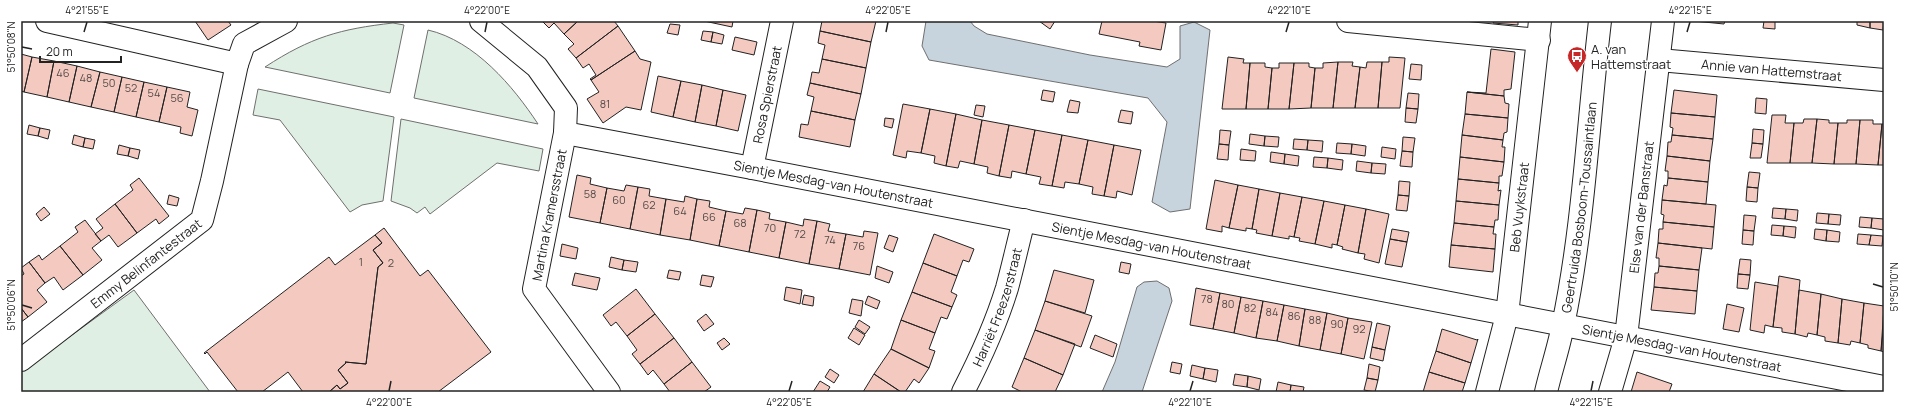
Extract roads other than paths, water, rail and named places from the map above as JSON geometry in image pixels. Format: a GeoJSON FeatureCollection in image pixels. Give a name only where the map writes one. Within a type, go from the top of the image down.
{"type":"FeatureCollection","features":[{"type":"Feature","properties":{"kind":"street"},"geometry":{"type":"LineString","coordinates":[[52,22],[237,64],[244,44],[286,21]]}},
{"type":"Feature","properties":{"kind":"street"},"geometry":{"type":"LineString","coordinates":[[481,21],[538,67],[566,108],[564,133]]}},
{"type":"Feature","properties":{"kind":"street","name":"Rosa Spierstraat"},"geometry":{"type":"LineString","coordinates":[[752,168],[782,21]]}},
{"type":"Feature","properties":{"kind":"street"},"geometry":{"type":"LineString","coordinates":[[1348,21],[1539,31]]}},
{"type":"Feature","properties":{"kind":"street","name":"Geertruida Bosboom-Toussaintlaan"},"geometry":{"type":"LineString","coordinates":[[1546,392],[1563,325],[1571,280],[1585,173],[1600,21]]}},
{"type":"Feature","properties":{"kind":"street","name":"Else van der Banstraat"},"geometry":{"type":"LineString","coordinates":[[1610,392],[1626,337],[1663,21]]}},
{"type":"Feature","properties":{"kind":"street","name":"Beb Vuykstraat"},"geometry":{"type":"LineString","coordinates":[[1487,392],[1507,314],[1539,31]]}},
{"type":"Feature","properties":{"kind":"street","name":"Annie van Hattemstraat"},"geometry":{"type":"LineString","coordinates":[[1659,60],[1884,80]]}},
{"type":"Feature","properties":{"kind":"street","name":"Emmy Belinfantestraat"},"geometry":{"type":"LineString","coordinates":[[21,360],[202,220],[212,181],[237,64]]}},
{"type":"Feature","properties":{"kind":"street","name":"Sientje Mesdag-van Houtenstraat"},"geometry":{"type":"LineString","coordinates":[[564,133],[1024,220],[1884,387]]}},
{"type":"Feature","properties":{"kind":"street","name":"Martina Kramersstraat"},"geometry":{"type":"LineString","coordinates":[[564,133],[534,289],[609,392]]}},
{"type":"Feature","properties":{"kind":"street","name":"Harriët Freezerstraat"},"geometry":{"type":"LineString","coordinates":[[963,392],[978,363],[998,314],[1024,220]]}},
{"type":"Feature","properties":{"kind":"place","name":"A. van Hattemstraat"},"geometry":{"type":"Point","coordinates":[1577,73]}}]}
